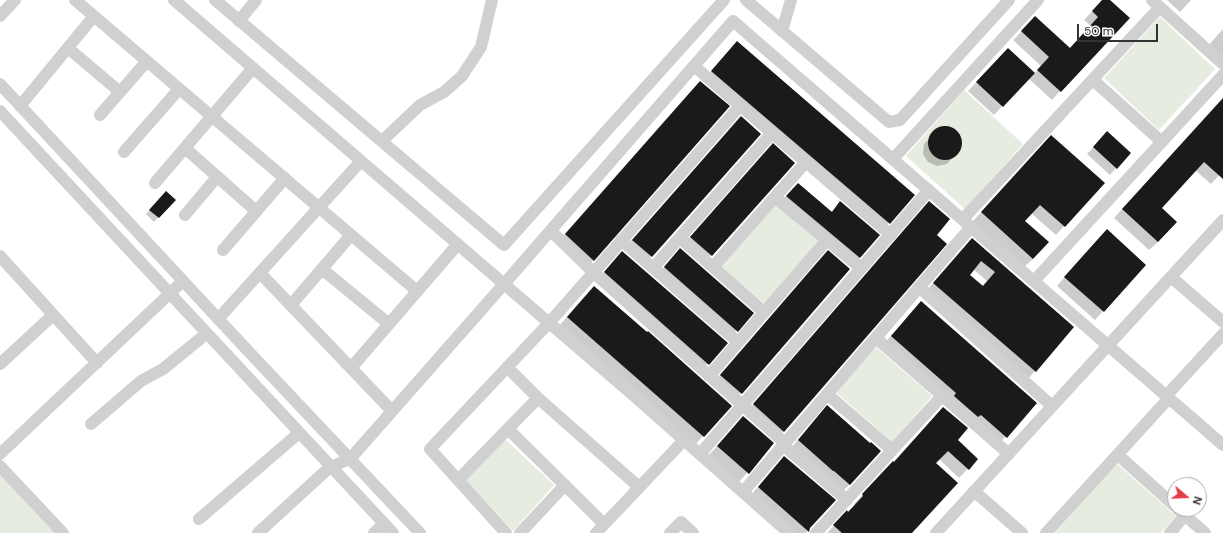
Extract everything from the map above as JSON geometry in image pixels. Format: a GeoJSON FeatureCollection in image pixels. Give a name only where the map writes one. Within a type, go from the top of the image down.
{"type":"FeatureCollection","features":[{"type":"Feature","properties":{"kind":"street"},"geometry":{"type":"LineString","coordinates":[[0,16],[15,0]]}},
{"type":"Feature","properties":{"kind":"street"},"geometry":{"type":"LineString","coordinates":[[75,0],[417,291]]}},
{"type":"Feature","properties":{"kind":"street"},"geometry":{"type":"LineString","coordinates":[[174,0],[458,244],[789,533]]}},
{"type":"Feature","properties":{"kind":"street"},"geometry":{"type":"LineString","coordinates":[[215,0],[504,245],[724,0]]}},
{"type":"Feature","properties":{"kind":"street"},"geometry":{"type":"LineString","coordinates":[[239,20],[256,0]]}},
{"type":"Feature","properties":{"kind":"street"},"geometry":{"type":"LineString","coordinates":[[382,141],[420,105],[444,92],[462,76],[480,47],[492,0]]}},
{"type":"Feature","properties":{"kind":"street"},"geometry":{"type":"LineString","coordinates":[[746,0],[889,122],[900,120],[1009,0]]}},
{"type":"Feature","properties":{"kind":"street"},"geometry":{"type":"LineString","coordinates":[[782,31],[791,0]]}},
{"type":"Feature","properties":{"kind":"street"},"geometry":{"type":"LineString","coordinates":[[893,159],[1038,0]]}},
{"type":"Feature","properties":{"kind":"street"},"geometry":{"type":"LineString","coordinates":[[743,492],[919,287],[967,223],[1092,80],[1156,3],[1223,64]]}},
{"type":"Feature","properties":{"kind":"street"},"geometry":{"type":"LineString","coordinates":[[20,106],[94,16]]}},
{"type":"Feature","properties":{"kind":"street"},"geometry":{"type":"LineString","coordinates":[[258,533],[330,466],[350,458],[734,21],[1223,445]]}},
{"type":"Feature","properties":{"kind":"street"},"geometry":{"type":"LineString","coordinates":[[68,48],[120,92]]}},
{"type":"Feature","properties":{"kind":"street"},"geometry":{"type":"LineString","coordinates":[[100,115],[147,61]]}},
{"type":"Feature","properties":{"kind":"street"},"geometry":{"type":"LineString","coordinates":[[694,66],[890,235]]}},
{"type":"Feature","properties":{"kind":"street"},"geometry":{"type":"LineString","coordinates":[[155,183],[253,68]]}},
{"type":"Feature","properties":{"kind":"street"},"geometry":{"type":"LineString","coordinates":[[1034,281],[1223,75]]}},
{"type":"Feature","properties":{"kind":"street"},"geometry":{"type":"LineString","coordinates":[[1092,80],[1162,142]]}},
{"type":"Feature","properties":{"kind":"street"},"geometry":{"type":"LineString","coordinates":[[0,84],[218,319],[420,533]]}},
{"type":"Feature","properties":{"kind":"street"},"geometry":{"type":"LineString","coordinates":[[124,152],[180,89]]}},
{"type":"Feature","properties":{"kind":"street"},"geometry":{"type":"LineString","coordinates":[[506,533],[430,449],[549,323],[740,106]]}},
{"type":"Feature","properties":{"kind":"street"},"geometry":{"type":"LineString","coordinates":[[0,111],[206,334],[393,533]]}},
{"type":"Feature","properties":{"kind":"street"},"geometry":{"type":"LineString","coordinates":[[653,268],[772,133]]}},
{"type":"Feature","properties":{"kind":"street"},"geometry":{"type":"LineString","coordinates":[[185,148],[256,211]]}},
{"type":"Feature","properties":{"kind":"street"},"geometry":{"type":"LineString","coordinates":[[218,319],[361,161]]}},
{"type":"Feature","properties":{"kind":"street"},"geometry":{"type":"LineString","coordinates":[[713,267],[806,162]]}},
{"type":"Feature","properties":{"kind":"street"},"geometry":{"type":"LineString","coordinates":[[185,215],[217,177]]}},
{"type":"Feature","properties":{"kind":"street"},"geometry":{"type":"LineString","coordinates":[[223,250],[285,178]]}},
{"type":"Feature","properties":{"kind":"street"},"geometry":{"type":"LineString","coordinates":[[700,454],[929,190]]}},
{"type":"Feature","properties":{"kind":"street"},"geometry":{"type":"LineString","coordinates":[[775,197],[862,268]]}},
{"type":"Feature","properties":{"kind":"street"},"geometry":{"type":"LineString","coordinates":[[936,533],[1223,220]]}},
{"type":"Feature","properties":{"kind":"street"},"geometry":{"type":"LineString","coordinates":[[551,230],[593,272],[847,500]]}},
{"type":"Feature","properties":{"kind":"street"},"geometry":{"type":"LineString","coordinates":[[291,305],[351,235]]}},
{"type":"Feature","properties":{"kind":"street"},"geometry":{"type":"LineString","coordinates":[[680,238],[764,312]]}},
{"type":"Feature","properties":{"kind":"street"},"geometry":{"type":"LineString","coordinates":[[621,240],[738,342]]}},
{"type":"Feature","properties":{"kind":"street"},"geometry":{"type":"LineString","coordinates":[[709,376],[827,240]]}},
{"type":"Feature","properties":{"kind":"street"},"geometry":{"type":"LineString","coordinates":[[351,368],[458,244]]}},
{"type":"Feature","properties":{"kind":"street"},"geometry":{"type":"LineString","coordinates":[[0,256],[97,363]]}},
{"type":"Feature","properties":{"kind":"street"},"geometry":{"type":"LineString","coordinates":[[322,269],[389,324]]}},
{"type":"Feature","properties":{"kind":"street"},"geometry":{"type":"LineString","coordinates":[[260,272],[392,411]]}},
{"type":"Feature","properties":{"kind":"street"},"geometry":{"type":"LineString","coordinates":[[1170,277],[1223,322]]}},
{"type":"Feature","properties":{"kind":"street"},"geometry":{"type":"LineString","coordinates":[[0,454],[184,282]]}},
{"type":"Feature","properties":{"kind":"street"},"geometry":{"type":"LineString","coordinates":[[919,287],[1052,406]]}},
{"type":"Feature","properties":{"kind":"street"},"geometry":{"type":"LineString","coordinates":[[0,364],[53,315]]}},
{"type":"Feature","properties":{"kind":"street"},"geometry":{"type":"LineString","coordinates":[[91,424],[141,381],[163,368],[206,334]]}},
{"type":"Feature","properties":{"kind":"street"},"geometry":{"type":"LineString","coordinates":[[1046,533],[1118,455],[1223,334]]}},
{"type":"Feature","properties":{"kind":"street"},"geometry":{"type":"LineString","coordinates":[[876,338],[1009,454]]}},
{"type":"Feature","properties":{"kind":"street"},"geometry":{"type":"LineString","coordinates":[[507,367],[538,398],[639,487]]}},
{"type":"Feature","properties":{"kind":"street"},"geometry":{"type":"LineString","coordinates":[[827,394],[892,450]]}},
{"type":"Feature","properties":{"kind":"street"},"geometry":{"type":"LineString","coordinates":[[816,533],[942,396]]}},
{"type":"Feature","properties":{"kind":"street"},"geometry":{"type":"LineString","coordinates":[[458,480],[538,398]]}},
{"type":"Feature","properties":{"kind":"street"},"geometry":{"type":"LineString","coordinates":[[508,429],[604,524]]}},
{"type":"Feature","properties":{"kind":"street"},"geometry":{"type":"LineString","coordinates":[[199,519],[299,433]]}},
{"type":"Feature","properties":{"kind":"street"},"geometry":{"type":"LineString","coordinates":[[596,533],[684,440]]}},
{"type":"Feature","properties":{"kind":"street"},"geometry":{"type":"LineString","coordinates":[[1118,455],[1167,499]]}},
{"type":"Feature","properties":{"kind":"street"},"geometry":{"type":"LineString","coordinates":[[0,466],[63,533]]}},
{"type":"Feature","properties":{"kind":"street"},"geometry":{"type":"LineString","coordinates":[[520,533],[565,485]]}},
{"type":"Feature","properties":{"kind":"street"},"geometry":{"type":"LineString","coordinates":[[974,491],[1022,533]]}},
{"type":"Feature","properties":{"kind":"street"},"geometry":{"type":"LineString","coordinates":[[1170,533],[1179,517]]}},
{"type":"Feature","properties":{"kind":"street"},"geometry":{"type":"LineString","coordinates":[[1187,517],[1205,533]]}},
{"type":"Feature","properties":{"kind":"street"},"geometry":{"type":"LineString","coordinates":[[670,533],[681,522],[693,533]]}},
{"type":"Feature","properties":{"kind":"street"},"geometry":{"type":"LineString","coordinates":[[374,533],[384,524]]}},
{"type":"Feature","properties":{"kind":"shaded area"},"geometry":{"type":"Polygon","coordinates":[[[1160,17],[1215,69],[1159,130],[1104,78],[1160,17]]]}},
{"type":"Feature","properties":{"kind":"shaded area"},"geometry":{"type":"Polygon","coordinates":[[[964,90],[1023,144],[965,209],[906,156],[964,90]]]}},
{"type":"Feature","properties":{"kind":"shaded area"},"geometry":{"type":"Polygon","coordinates":[[[775,201],[820,240],[765,304],[720,266],[775,201]]]}},
{"type":"Feature","properties":{"kind":"shaded area"},"geometry":{"type":"Polygon","coordinates":[[[876,347],[932,396],[892,442],[836,392],[876,347]]]}},
{"type":"Feature","properties":{"kind":"shaded area"},"geometry":{"type":"Polygon","coordinates":[[[505,439],[554,485],[513,531],[466,480],[505,439]]]}},
{"type":"Feature","properties":{"kind":"shaded area"},"geometry":{"type":"Polygon","coordinates":[[[1116,463],[1167,508],[1167,517],[1175,517],[1161,533],[1055,533],[1116,463]]]}},
{"type":"Feature","properties":{"kind":"shaded area"},"geometry":{"type":"Polygon","coordinates":[[[0,473],[56,533],[0,533],[0,473]]]}},
{"type":"Feature","properties":{"kind":"building"},"geometry":{"type":"Polygon","coordinates":[[[1102,0],[1110,0],[1130,18],[1061,92],[1037,70],[1049,57],[1021,31],[1035,16],[1070,48],[1098,17],[1092,11],[1102,0]]]}},
{"type":"Feature","properties":{"kind":"building"},"geometry":{"type":"Polygon","coordinates":[[[737,41],[915,195],[890,224],[711,71],[737,41]]]}},
{"type":"Feature","properties":{"kind":"building"},"geometry":{"type":"Polygon","coordinates":[[[1008,48],[1035,73],[1003,107],[976,82],[1008,48]]]}},
{"type":"Feature","properties":{"kind":"building"},"geometry":{"type":"Polygon","coordinates":[[[700,81],[730,106],[594,261],[565,234],[700,81]]]}},
{"type":"Feature","properties":{"kind":"building"},"geometry":{"type":"Polygon","coordinates":[[[1223,98],[1223,179],[1204,162],[1162,208],[1177,222],[1158,242],[1122,209],[1223,98]]]}},
{"type":"Feature","properties":{"kind":"building"},"geometry":{"type":"Polygon","coordinates":[[[741,116],[761,134],[652,257],[632,240],[741,116]]]}},
{"type":"Feature","properties":{"kind":"building"},"geometry":{"type":"Polygon","coordinates":[[[945,126],[957,131],[962,143],[957,155],[945,160],[933,155],[928,143],[933,131],[945,126]]]}},
{"type":"Feature","properties":{"kind":"building"},"geometry":{"type":"Polygon","coordinates":[[[1107,131],[1131,153],[1117,169],[1093,147],[1107,131]]]}},
{"type":"Feature","properties":{"kind":"building"},"geometry":{"type":"Polygon","coordinates":[[[1051,135],[1105,183],[1065,227],[1040,205],[1025,221],[1049,242],[1033,259],[981,212],[1051,135]]]}},
{"type":"Feature","properties":{"kind":"building"},"geometry":{"type":"Polygon","coordinates":[[[773,143],[795,163],[712,256],[690,237],[773,143]]]}},
{"type":"Feature","properties":{"kind":"building"},"geometry":{"type":"Polygon","coordinates":[[[798,183],[832,212],[840,201],[880,235],[860,258],[786,196],[798,183]]]}},
{"type":"Feature","properties":{"kind":"building"},"geometry":{"type":"Polygon","coordinates":[[[166,191],[176,200],[159,218],[149,210],[166,191]]]}},
{"type":"Feature","properties":{"kind":"building"},"geometry":{"type":"Polygon","coordinates":[[[929,201],[950,219],[937,235],[947,244],[784,432],[753,404],[929,201]]]}},
{"type":"Feature","properties":{"kind":"building"},"geometry":{"type":"Polygon","coordinates":[[[1107,229],[1146,265],[1104,312],[1064,277],[1107,229]]]}},
{"type":"Feature","properties":{"kind":"building"},"geometry":{"type":"Polygon","coordinates":[[[972,238],[1074,327],[1036,372],[933,283],[972,238]],[[981,261],[970,275],[983,286],[995,272],[981,261]]]}},
{"type":"Feature","properties":{"kind":"building"},"geometry":{"type":"Polygon","coordinates":[[[680,248],[754,313],[738,332],[664,267],[680,248]]]}},
{"type":"Feature","properties":{"kind":"building"},"geometry":{"type":"Polygon","coordinates":[[[828,250],[850,269],[742,394],[720,375],[828,250]]]}},
{"type":"Feature","properties":{"kind":"building"},"geometry":{"type":"Polygon","coordinates":[[[622,251],[728,343],[709,365],[604,272],[622,251]]]}},
{"type":"Feature","properties":{"kind":"building"},"geometry":{"type":"Polygon","coordinates":[[[594,286],[647,332],[648,331],[732,406],[704,437],[567,317],[594,286]]]}},
{"type":"Feature","properties":{"kind":"building"},"geometry":{"type":"Polygon","coordinates":[[[921,301],[1037,403],[1007,438],[981,415],[978,417],[954,396],[956,393],[891,336],[921,301]]]}},
{"type":"Feature","properties":{"kind":"building"},"geometry":{"type":"Polygon","coordinates":[[[827,405],[881,451],[850,485],[798,440],[827,405]]]}},
{"type":"Feature","properties":{"kind":"building"},"geometry":{"type":"Polygon","coordinates":[[[943,407],[968,428],[958,440],[978,459],[969,470],[948,451],[936,463],[958,483],[912,533],[842,533],[833,525],[863,496],[862,494],[893,461],[894,462],[943,407]]]}},
{"type":"Feature","properties":{"kind":"building"},"geometry":{"type":"Polygon","coordinates":[[[743,416],[774,443],[749,474],[717,446],[743,416]]]}},
{"type":"Feature","properties":{"kind":"building"},"geometry":{"type":"Polygon","coordinates":[[[784,456],[836,500],[810,528],[809,532],[758,487],[784,456]]]}}]}
